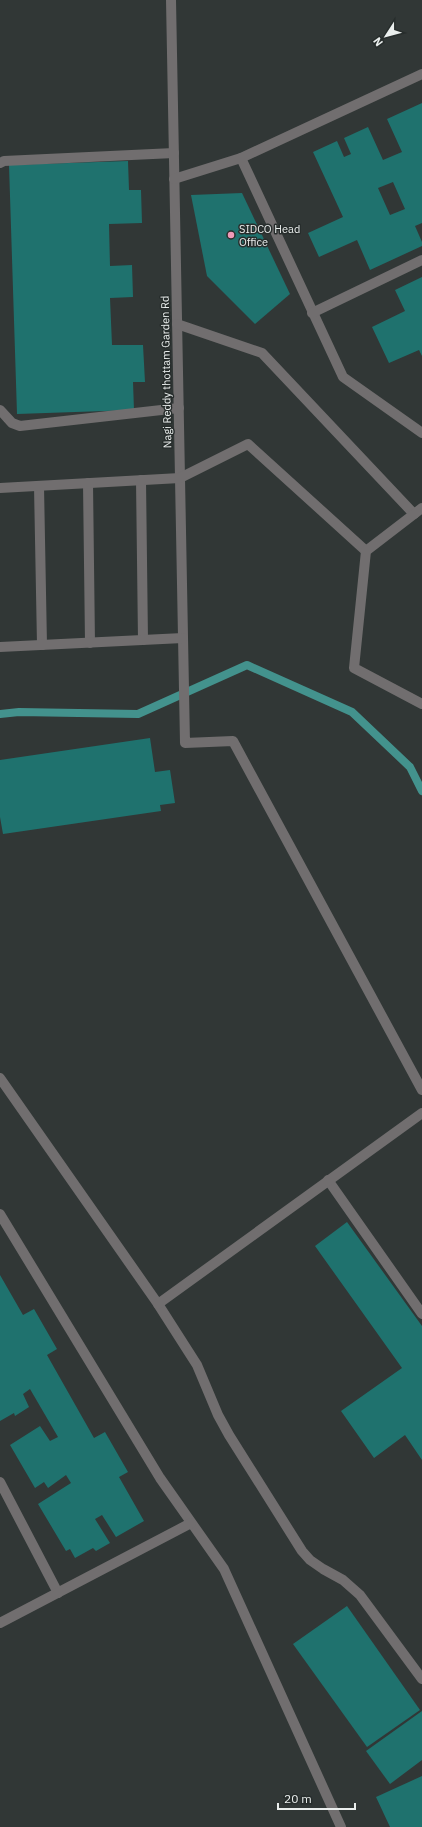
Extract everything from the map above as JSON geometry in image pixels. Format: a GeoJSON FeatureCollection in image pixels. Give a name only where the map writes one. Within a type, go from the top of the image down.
{"type":"FeatureCollection","features":[{"type":"Feature","properties":{"kind":"street","name":"Nagi Reddy thottam Garden Rd"},"geometry":{"type":"LineString","coordinates":[[171,0],[185,743],[232,741],[422,1090]]}},
{"type":"Feature","properties":{"kind":"street"},"geometry":{"type":"LineString","coordinates":[[174,179],[241,158],[422,74]]}},
{"type":"Feature","properties":{"kind":"street"},"geometry":{"type":"LineString","coordinates":[[0,163],[4,161],[174,153]]}},
{"type":"Feature","properties":{"kind":"street"},"geometry":{"type":"LineString","coordinates":[[241,158],[312,313],[343,376],[422,433]]}},
{"type":"Feature","properties":{"kind":"street"},"geometry":{"type":"LineString","coordinates":[[312,313],[422,260]]}},
{"type":"Feature","properties":{"kind":"street"},"geometry":{"type":"LineString","coordinates":[[177,324],[262,353],[418,511],[366,551],[354,668],[422,704]]}},
{"type":"Feature","properties":{"kind":"street"},"geometry":{"type":"LineString","coordinates":[[0,410],[12,423],[20,426],[179,408]]}},
{"type":"Feature","properties":{"kind":"street"},"geometry":{"type":"LineString","coordinates":[[0,488],[180,478],[248,444],[366,551]]}},
{"type":"Feature","properties":{"kind":"street"},"geometry":{"type":"LineString","coordinates":[[141,480],[142,640]]}},
{"type":"Feature","properties":{"kind":"street"},"geometry":{"type":"LineString","coordinates":[[88,483],[90,643]]}},
{"type":"Feature","properties":{"kind":"street"},"geometry":{"type":"LineString","coordinates":[[39,486],[42,645]]}},
{"type":"Feature","properties":{"kind":"street"},"geometry":{"type":"LineString","coordinates":[[0,647],[183,638]]}},
{"type":"Feature","properties":{"kind":"street"},"geometry":{"type":"LineString","coordinates":[[0,1078],[158,1304],[197,1365],[218,1414],[229,1435],[302,1551],[310,1560],[343,1580],[360,1595],[422,1679]]}},
{"type":"Feature","properties":{"kind":"street"},"geometry":{"type":"LineString","coordinates":[[158,1304],[422,1113]]}},
{"type":"Feature","properties":{"kind":"street"},"geometry":{"type":"LineString","coordinates":[[328,1180],[422,1314]]}},
{"type":"Feature","properties":{"kind":"street"},"geometry":{"type":"LineString","coordinates":[[0,1214],[160,1478],[224,1569],[340,1827]]}},
{"type":"Feature","properties":{"kind":"street"},"geometry":{"type":"LineString","coordinates":[[0,1482],[58,1592]]}},
{"type":"Feature","properties":{"kind":"street"},"geometry":{"type":"LineString","coordinates":[[0,1623],[191,1523]]}},
{"type":"Feature","properties":{"kind":"building"},"geometry":{"type":"Polygon","coordinates":[[[422,103],[422,223],[415,226],[422,242],[422,246],[370,270],[357,240],[319,257],[308,233],[343,217],[313,152],[337,141],[344,157],[351,154],[344,138],[368,127],[383,160],[402,152],[387,119],[422,103]],[[393,182],[378,188],[390,215],[405,209],[393,182]]]}},
{"type":"Feature","properties":{"kind":"building"},"geometry":{"type":"Polygon","coordinates":[[[128,161],[129,190],[141,190],[142,223],[109,224],[110,266],[132,265],[133,297],[110,298],[112,345],[143,345],[145,382],[133,382],[134,410],[17,414],[9,165],[128,161]]]}},
{"type":"Feature","properties":{"kind":"building","name":"SIDCO Head Office"},"geometry":{"type":"Polygon","coordinates":[[[242,193],[290,294],[255,324],[207,276],[191,195],[242,193]]]}},
{"type":"Feature","properties":{"kind":"building"},"geometry":{"type":"Polygon","coordinates":[[[422,277],[422,356],[419,350],[389,363],[372,327],[405,311],[395,290],[422,277]]]}},
{"type":"Feature","properties":{"kind":"building"},"geometry":{"type":"Polygon","coordinates":[[[150,738],[155,772],[170,770],[175,803],[160,805],[161,811],[3,834],[0,817],[0,760],[150,738]]]}},
{"type":"Feature","properties":{"kind":"building"},"geometry":{"type":"Polygon","coordinates":[[[347,1222],[422,1326],[422,1460],[405,1435],[374,1458],[341,1411],[402,1368],[315,1246],[347,1222]]]}},
{"type":"Feature","properties":{"kind":"building"},"geometry":{"type":"Polygon","coordinates":[[[0,1275],[23,1315],[34,1309],[57,1349],[47,1355],[94,1438],[105,1432],[128,1472],[119,1477],[144,1521],[116,1537],[102,1515],[95,1519],[110,1543],[96,1551],[93,1548],[75,1558],[70,1549],[66,1551],[38,1504],[71,1483],[66,1475],[48,1488],[44,1482],[35,1488],[10,1445],[40,1426],[50,1441],[58,1437],[30,1389],[23,1394],[29,1407],[15,1416],[14,1413],[0,1421],[0,1275]]]}},
{"type":"Feature","properties":{"kind":"building"},"geometry":{"type":"Polygon","coordinates":[[[347,1606],[420,1710],[367,1747],[293,1644],[347,1606]]]}},
{"type":"Feature","properties":{"kind":"building"},"geometry":{"type":"Polygon","coordinates":[[[422,1711],[422,1760],[390,1784],[366,1751],[422,1711]]]}},
{"type":"Feature","properties":{"kind":"building"},"geometry":{"type":"Polygon","coordinates":[[[422,1776],[422,1827],[390,1827],[376,1797],[422,1776]]]}},
{"type":"Feature","properties":{"kind":"waterway"},"geometry":{"type":"LineString","coordinates":[[0,714],[19,712],[138,714],[247,665],[352,712],[410,767],[422,791]]}},
{"type":"Feature","properties":{"kind":"place","name":"SIDCO Head Office"},"geometry":{"type":"Point","coordinates":[231,235]}}]}
